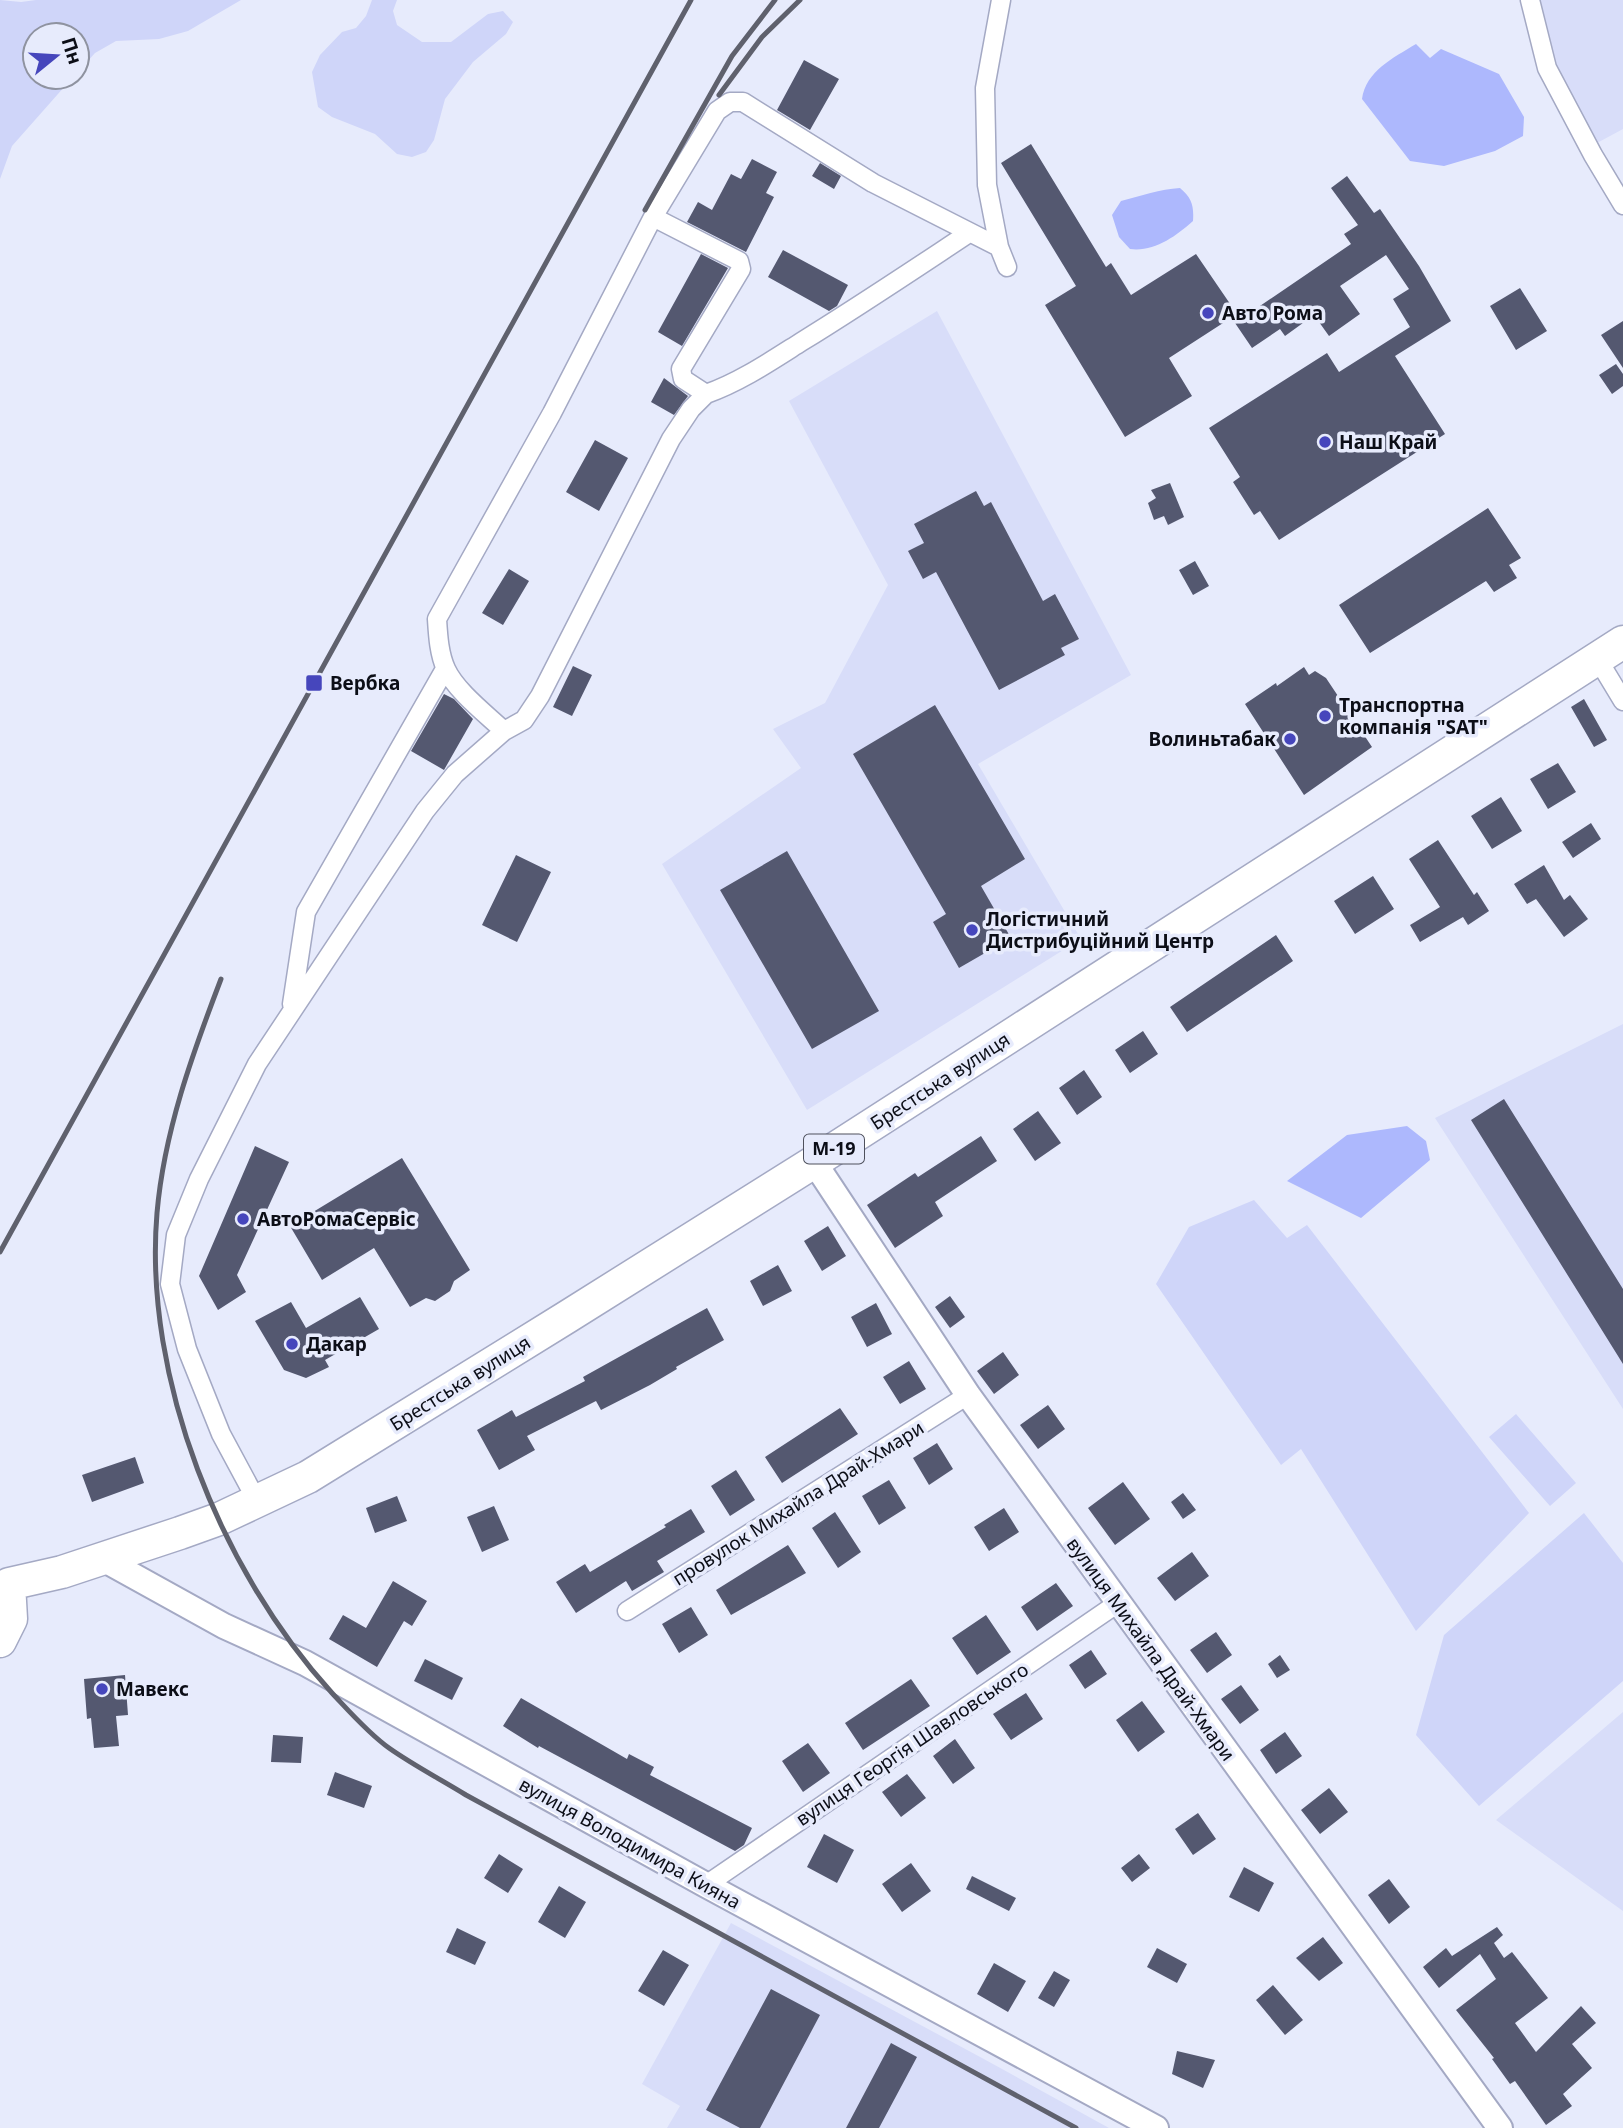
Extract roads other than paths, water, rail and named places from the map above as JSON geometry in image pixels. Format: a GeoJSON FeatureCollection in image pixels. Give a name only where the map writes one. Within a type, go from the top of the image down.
{"type":"FeatureCollection","features":[{"type":"Feature","properties":{"kind":"highway","name":"Брестська вулиця"},"geometry":{"type":"LineString","coordinates":[[0,1641],[11,1619],[9,1584],[103,1559],[219,1518],[320,1470],[814,1162],[1610,650]]}},
{"type":"Feature","properties":{"kind":"main road","name":"вулиця Михайла Драй-Хмари"},"geometry":{"type":"LineString","coordinates":[[814,1162],[968,1395],[1500,2128]]}},
{"type":"Feature","properties":{"kind":"main road","name":"вулиця Володимира Кияна"},"geometry":{"type":"LineString","coordinates":[[103,1559],[224,1626],[305,1663],[706,1885],[1156,2128]]}},
{"type":"Feature","properties":{"kind":"street"},"geometry":{"type":"LineString","coordinates":[[1001,0],[985,88],[987,185],[999,247],[1007,267]]}},
{"type":"Feature","properties":{"kind":"street"},"geometry":{"type":"LineString","coordinates":[[1530,0],[1548,68],[1593,155],[1623,205]]}},
{"type":"Feature","properties":{"kind":"street"},"geometry":{"type":"LineString","coordinates":[[504,731],[462,690],[445,669],[439,646],[437,619],[552,413],[653,218],[717,111],[730,102],[743,102],[873,183],[999,247]]}},
{"type":"Feature","properties":{"kind":"street"},"geometry":{"type":"LineString","coordinates":[[653,218],[740,261],[741,269],[681,369],[683,379],[706,394]]}},
{"type":"Feature","properties":{"kind":"street"},"geometry":{"type":"LineString","coordinates":[[257,1501],[221,1434],[187,1349],[170,1284],[171,1258],[187,1206],[257,1064],[425,811],[455,774],[504,731],[524,720],[540,696],[671,439],[691,409],[706,394],[770,361],[861,305],[969,233]]}},
{"type":"Feature","properties":{"kind":"street"},"geometry":{"type":"LineString","coordinates":[[1610,650],[1623,701]]}},
{"type":"Feature","properties":{"kind":"street"},"geometry":{"type":"LineString","coordinates":[[291,1011],[306,912],[445,669]]}},
{"type":"Feature","properties":{"kind":"street","name":"провулок Михайла Драй-Хмари"},"geometry":{"type":"LineString","coordinates":[[627,1611],[968,1395]]}},
{"type":"Feature","properties":{"kind":"street","name":"вулиця Георгія Шавловського"},"geometry":{"type":"LineString","coordinates":[[706,1885],[1118,1603]]}},
{"type":"Feature","properties":{"kind":"water"},"geometry":{"type":"Polygon","coordinates":[[[1416,44],[1430,58],[1441,49],[1499,74],[1524,117],[1523,136],[1495,151],[1444,166],[1410,161],[1362,99],[1375,73],[1416,44]]]}},
{"type":"Feature","properties":{"kind":"water"},"geometry":{"type":"Polygon","coordinates":[[[1180,188],[1191,203],[1193,221],[1179,233],[1156,246],[1130,249],[1119,237],[1112,215],[1121,201],[1180,188]]]}},
{"type":"Feature","properties":{"kind":"water"},"geometry":{"type":"Polygon","coordinates":[[[1407,1126],[1426,1141],[1430,1160],[1361,1218],[1287,1181],[1347,1135],[1407,1126]]]}},
{"type":"Feature","properties":{"kind":"railway"},"geometry":{"type":"LineString","coordinates":[[0,1252],[691,0]]}},
{"type":"Feature","properties":{"kind":"railway"},"geometry":{"type":"LineString","coordinates":[[645,210],[732,56],[775,0]]}},
{"type":"Feature","properties":{"kind":"railway"},"geometry":{"type":"LineString","coordinates":[[719,95],[762,37],[800,0]]}},
{"type":"Feature","properties":{"kind":"railway"},"geometry":{"type":"LineString","coordinates":[[221,979],[181,1094],[166,1153],[157,1213],[156,1276],[163,1341],[177,1406],[198,1470],[224,1531],[256,1590],[292,1644],[359,1722],[381,1742],[408,1760],[466,1795],[1076,2128]]}},
{"type":"Feature","properties":{"kind":"place","name":"Авто Рома"},"geometry":{"type":"Point","coordinates":[1208,313]}},
{"type":"Feature","properties":{"kind":"place","name":"Наш Край"},"geometry":{"type":"Point","coordinates":[1325,442]}},
{"type":"Feature","properties":{"kind":"place","name":"Вербка"},"geometry":{"type":"Point","coordinates":[314,683]}},
{"type":"Feature","properties":{"kind":"place","name":"Транспортна компанія \"SAT\""},"geometry":{"type":"Point","coordinates":[1325,716]}},
{"type":"Feature","properties":{"kind":"place","name":"Волиньтабак"},"geometry":{"type":"Point","coordinates":[1290,739]}},
{"type":"Feature","properties":{"kind":"place","name":"Логістичний Дистрибуційний Центр"},"geometry":{"type":"Point","coordinates":[972,930]}},
{"type":"Feature","properties":{"kind":"place","name":"АвтоРомаСервіс"},"geometry":{"type":"Point","coordinates":[243,1219]}},
{"type":"Feature","properties":{"kind":"place","name":"Дакар"},"geometry":{"type":"Point","coordinates":[292,1344]}},
{"type":"Feature","properties":{"kind":"place","name":"Мавекс"},"geometry":{"type":"Point","coordinates":[102,1689]}}]}
